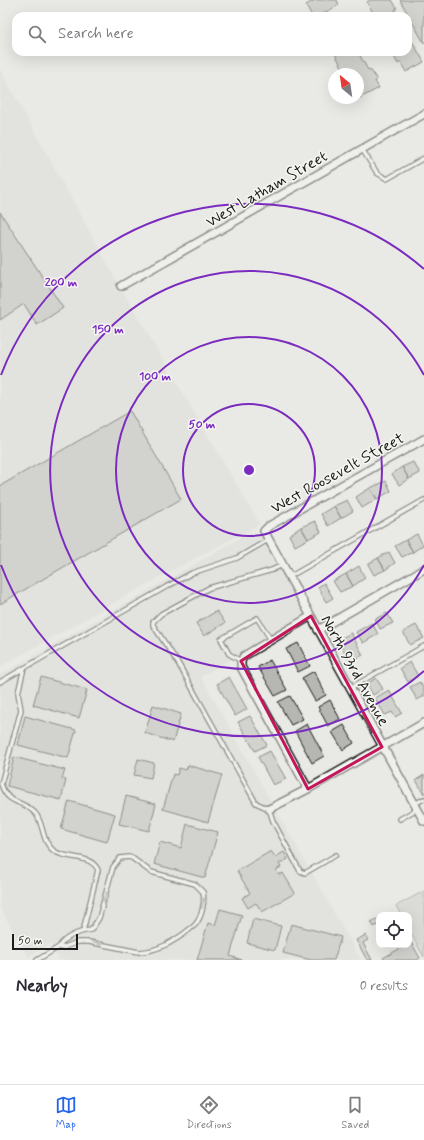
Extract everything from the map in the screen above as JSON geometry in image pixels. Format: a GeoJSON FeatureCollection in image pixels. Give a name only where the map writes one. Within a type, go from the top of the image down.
{"type":"FeatureCollection","features":[{"type":"Feature","properties":{"kind":"street","name":"West Latham Street"},"geometry":{"type":"LineString","coordinates":[[121,286],[424,114]]}},
{"type":"Feature","properties":{"kind":"street","name":"West Roosevelt Street"},"geometry":{"type":"LineString","coordinates":[[264,531],[269,526],[424,439]]}},
{"type":"Feature","properties":{"kind":"street","name":"North 93rd Avenue"},"geometry":{"type":"LineString","coordinates":[[264,531],[424,822]]}},
{"type":"Feature","properties":{"kind":"street"},"geometry":{"type":"LineString","coordinates":[[318,630],[424,569]]}},
{"type":"Feature","properties":{"kind":"street"},"geometry":{"type":"LineString","coordinates":[[308,789],[241,667],[241,661],[244,656],[311,616]]}},
{"type":"Feature","properties":{"kind":"street"},"geometry":{"type":"LineString","coordinates":[[269,809],[308,789],[424,723]]}},
{"type":"Feature","properties":{"kind":"lane"},"geometry":{"type":"LineString","coordinates":[[362,149],[377,173],[387,179],[424,158]]}},
{"type":"Feature","properties":{"kind":"lane"},"geometry":{"type":"LineString","coordinates":[[289,577],[424,500]]}},
{"type":"Feature","properties":{"kind":"lane"},"geometry":{"type":"LineString","coordinates":[[0,682],[166,586],[192,573],[237,558],[268,540]]}},
{"type":"Feature","properties":{"kind":"lane"},"geometry":{"type":"LineString","coordinates":[[282,565],[272,570],[209,588],[161,614],[153,622],[153,625],[178,663],[256,803],[269,809],[273,822],[300,871],[305,873],[336,855]]}},
{"type":"Feature","properties":{"kind":"lane"},"geometry":{"type":"LineString","coordinates":[[241,661],[229,654],[221,639],[257,618],[270,640]]}},
{"type":"Feature","properties":{"kind":"lane"},"geometry":{"type":"LineString","coordinates":[[350,688],[424,646]]}},
{"type":"Feature","properties":{"kind":"lane"},"geometry":{"type":"LineString","coordinates":[[24,668],[18,693],[22,710],[1,784],[3,792],[8,799],[26,806],[36,813],[48,844],[55,852],[89,861],[96,865],[98,870],[83,931]]}},
{"type":"Feature","properties":{"kind":"lane"},"geometry":{"type":"LineString","coordinates":[[400,819],[424,799]]}},
{"type":"Feature","properties":{"kind":"lane"},"geometry":{"type":"LineString","coordinates":[[37,960],[59,947],[60,944],[72,936],[83,931],[91,930],[99,918],[113,867],[120,858],[132,858],[151,872],[195,884],[203,892],[204,903],[195,925],[165,946],[148,952],[139,952],[89,942],[78,942],[62,948],[59,947]]}},
{"type":"Feature","properties":{"kind":"highlighted area"},"geometry":{"type":"Polygon","coordinates":[[[311,616],[382,747],[308,789],[241,661],[311,616]]]}},
{"type":"Feature","properties":{"kind":"shaded area"},"geometry":{"type":"Polygon","coordinates":[[[0,69],[121,288],[260,524],[151,582],[0,667],[0,69]]]}},
{"type":"Feature","properties":{"kind":"shaded area"},"geometry":{"type":"Polygon","coordinates":[[[249,533],[261,537],[306,614],[201,677],[361,960],[59,960],[51,944],[28,957],[0,908],[0,675],[249,533]]]}},
{"type":"Feature","properties":{"kind":"shaded area"},"geometry":{"type":"Polygon","coordinates":[[[424,891],[424,957],[412,935],[412,912],[399,912],[396,906],[424,891]]]}},
{"type":"Feature","properties":{"kind":"building"},"geometry":{"type":"Polygon","coordinates":[[[315,0],[337,0],[339,5],[326,12],[310,12],[306,5],[315,0]]]}},
{"type":"Feature","properties":{"kind":"building"},"geometry":{"type":"Polygon","coordinates":[[[370,0],[392,0],[397,8],[395,10],[396,12],[373,12],[367,2],[370,0]]]}},
{"type":"Feature","properties":{"kind":"building"},"geometry":{"type":"Polygon","coordinates":[[[400,0],[424,0],[424,43],[412,22],[412,12],[407,12],[400,0]]]}},
{"type":"Feature","properties":{"kind":"building"},"geometry":{"type":"Polygon","coordinates":[[[412,41],[424,62],[406,72],[400,62],[398,64],[394,56],[412,56],[412,41]]]}},
{"type":"Feature","properties":{"kind":"building"},"geometry":{"type":"Polygon","coordinates":[[[336,56],[360,56],[368,70],[370,69],[377,80],[375,81],[379,88],[364,96],[364,68],[343,68],[336,56]]]}},
{"type":"Feature","properties":{"kind":"building"},"geometry":{"type":"Polygon","coordinates":[[[0,212],[63,308],[37,325],[24,304],[0,320],[0,212]]]}},
{"type":"Feature","properties":{"kind":"building"},"geometry":{"type":"Polygon","coordinates":[[[130,411],[181,499],[0,604],[0,486],[130,411]]]}},
{"type":"Feature","properties":{"kind":"building"},"geometry":{"type":"Polygon","coordinates":[[[413,462],[420,473],[409,479],[402,467],[413,462]]]}},
{"type":"Feature","properties":{"kind":"building"},"geometry":{"type":"Polygon","coordinates":[[[402,467],[409,479],[399,485],[392,474],[402,467]]]}},
{"type":"Feature","properties":{"kind":"building"},"geometry":{"type":"Polygon","coordinates":[[[386,481],[391,491],[377,499],[370,488],[386,481]]]}},
{"type":"Feature","properties":{"kind":"building"},"geometry":{"type":"Polygon","coordinates":[[[370,488],[377,499],[362,508],[356,497],[370,488]]]}},
{"type":"Feature","properties":{"kind":"building"},"geometry":{"type":"Polygon","coordinates":[[[347,500],[353,511],[341,518],[334,506],[347,500]]]}},
{"type":"Feature","properties":{"kind":"building"},"geometry":{"type":"Polygon","coordinates":[[[334,506],[341,518],[328,526],[321,514],[334,506]]]}},
{"type":"Feature","properties":{"kind":"building"},"geometry":{"type":"Polygon","coordinates":[[[315,521],[321,532],[308,539],[301,527],[315,521]]]}},
{"type":"Feature","properties":{"kind":"building"},"geometry":{"type":"Polygon","coordinates":[[[301,527],[308,539],[295,546],[289,535],[301,527]]]}},
{"type":"Feature","properties":{"kind":"building"},"geometry":{"type":"Polygon","coordinates":[[[417,534],[423,545],[413,552],[406,540],[417,534]]]}},
{"type":"Feature","properties":{"kind":"building"},"geometry":{"type":"Polygon","coordinates":[[[406,540],[413,552],[402,557],[395,546],[406,540]]]}},
{"type":"Feature","properties":{"kind":"building"},"geometry":{"type":"Polygon","coordinates":[[[389,552],[395,563],[385,570],[378,558],[389,552]]]}},
{"type":"Feature","properties":{"kind":"building"},"geometry":{"type":"Polygon","coordinates":[[[378,558],[385,570],[374,575],[368,564],[378,558]]]}},
{"type":"Feature","properties":{"kind":"building"},"geometry":{"type":"Polygon","coordinates":[[[359,566],[365,578],[353,586],[346,574],[359,566]]]}},
{"type":"Feature","properties":{"kind":"building"},"geometry":{"type":"Polygon","coordinates":[[[346,574],[353,586],[340,592],[333,581],[346,574]]]}},
{"type":"Feature","properties":{"kind":"building"},"geometry":{"type":"Polygon","coordinates":[[[324,583],[333,598],[326,602],[318,587],[324,583]]]}},
{"type":"Feature","properties":{"kind":"building"},"geometry":{"type":"Polygon","coordinates":[[[217,611],[225,623],[204,636],[196,623],[217,611]]]}},
{"type":"Feature","properties":{"kind":"building"},"geometry":{"type":"Polygon","coordinates":[[[387,613],[393,623],[380,629],[375,619],[387,613]]]}},
{"type":"Feature","properties":{"kind":"building"},"geometry":{"type":"Polygon","coordinates":[[[372,623],[378,634],[363,643],[356,632],[372,623]]]}},
{"type":"Feature","properties":{"kind":"building"},"geometry":{"type":"Polygon","coordinates":[[[416,625],[424,638],[410,645],[403,632],[416,625]]]}},
{"type":"Feature","properties":{"kind":"building"},"geometry":{"type":"Polygon","coordinates":[[[351,633],[363,655],[350,662],[338,640],[351,633]]]}},
{"type":"Feature","properties":{"kind":"building"},"geometry":{"type":"Polygon","coordinates":[[[298,643],[310,666],[298,672],[286,649],[298,643]]]}},
{"type":"Feature","properties":{"kind":"building"},"geometry":{"type":"Polygon","coordinates":[[[270,660],[287,690],[275,696],[258,667],[270,660]]]}},
{"type":"Feature","properties":{"kind":"building"},"geometry":{"type":"Polygon","coordinates":[[[410,662],[418,676],[408,682],[400,668],[410,662]]]}},
{"type":"Feature","properties":{"kind":"building"},"geometry":{"type":"Polygon","coordinates":[[[314,671],[326,695],[315,701],[302,678],[314,671]]]}},
{"type":"Feature","properties":{"kind":"building"},"geometry":{"type":"Polygon","coordinates":[[[41,677],[87,690],[79,718],[33,705],[41,677]]]}},
{"type":"Feature","properties":{"kind":"building"},"geometry":{"type":"Polygon","coordinates":[[[229,677],[247,709],[235,716],[217,684],[229,677]]]}},
{"type":"Feature","properties":{"kind":"building"},"geometry":{"type":"Polygon","coordinates":[[[376,678],[383,689],[373,695],[367,684],[376,678]]]}},
{"type":"Feature","properties":{"kind":"building"},"geometry":{"type":"Polygon","coordinates":[[[420,682],[424,690],[424,696],[417,700],[410,687],[420,682]]]}},
{"type":"Feature","properties":{"kind":"building"},"geometry":{"type":"Polygon","coordinates":[[[389,690],[402,713],[395,717],[392,712],[385,715],[375,698],[389,690]]]}},
{"type":"Feature","properties":{"kind":"building"},"geometry":{"type":"Polygon","coordinates":[[[290,696],[303,719],[291,725],[278,702],[290,696]]]}},
{"type":"Feature","properties":{"kind":"building"},"geometry":{"type":"Polygon","coordinates":[[[330,700],[340,719],[328,726],[318,707],[330,700]]]}},
{"type":"Feature","properties":{"kind":"building"},"geometry":{"type":"Polygon","coordinates":[[[153,705],[181,714],[173,742],[145,733],[153,705]]]}},
{"type":"Feature","properties":{"kind":"building"},"geometry":{"type":"Polygon","coordinates":[[[25,716],[76,730],[68,758],[18,745],[25,716]]]}},
{"type":"Feature","properties":{"kind":"building"},"geometry":{"type":"Polygon","coordinates":[[[250,716],[267,745],[255,751],[238,722],[250,716]]]}},
{"type":"Feature","properties":{"kind":"building"},"geometry":{"type":"Polygon","coordinates":[[[307,724],[324,756],[312,763],[295,731],[307,724]]]}},
{"type":"Feature","properties":{"kind":"building"},"geometry":{"type":"Polygon","coordinates":[[[344,725],[354,743],[343,750],[332,732],[344,725]]]}},
{"type":"Feature","properties":{"kind":"building"},"geometry":{"type":"Polygon","coordinates":[[[270,751],[286,779],[273,785],[258,757],[270,751]]]}},
{"type":"Feature","properties":{"kind":"building"},"geometry":{"type":"Polygon","coordinates":[[[14,757],[65,770],[62,779],[66,780],[61,800],[7,786],[14,757]]]}},
{"type":"Feature","properties":{"kind":"building"},"geometry":{"type":"Polygon","coordinates":[[[138,759],[154,763],[151,778],[134,775],[138,759]]]}},
{"type":"Feature","properties":{"kind":"building"},"geometry":{"type":"Polygon","coordinates":[[[188,765],[222,775],[208,822],[163,809],[173,774],[177,775],[179,768],[186,770],[188,765]]]}},
{"type":"Feature","properties":{"kind":"building"},"geometry":{"type":"Polygon","coordinates":[[[424,775],[424,794],[416,780],[424,775]]]}},
{"type":"Feature","properties":{"kind":"building"},"geometry":{"type":"Polygon","coordinates":[[[126,796],[156,804],[149,831],[119,824],[126,796]]]}},
{"type":"Feature","properties":{"kind":"building"},"geometry":{"type":"Polygon","coordinates":[[[69,801],[115,814],[107,842],[61,829],[69,801]]]}},
{"type":"Feature","properties":{"kind":"building"},"geometry":{"type":"Polygon","coordinates":[[[187,824],[218,832],[205,878],[154,864],[160,842],[181,848],[187,824]]]}},
{"type":"Feature","properties":{"kind":"building"},"geometry":{"type":"Polygon","coordinates":[[[271,851],[275,857],[284,852],[288,859],[279,864],[281,867],[276,870],[279,875],[283,873],[295,893],[262,912],[256,903],[248,908],[242,898],[250,893],[237,871],[271,851]]]}},
{"type":"Feature","properties":{"kind":"building"},"geometry":{"type":"Polygon","coordinates":[[[220,909],[242,915],[230,956],[242,960],[197,960],[208,923],[215,925],[220,909]]]}},
{"type":"Feature","properties":{"kind":"building"},"geometry":{"type":"Polygon","coordinates":[[[253,919],[281,926],[275,950],[247,943],[253,919]]]}},
{"type":"Feature","properties":{"kind":"building"},"geometry":{"type":"Polygon","coordinates":[[[376,920],[376,926],[374,927],[371,922],[376,920]]]}},
{"type":"Feature","properties":{"kind":"building"},"geometry":{"type":"Polygon","coordinates":[[[291,924],[341,937],[334,960],[311,960],[283,953],[291,924]]]}},
{"type":"Feature","properties":{"kind":"building"},"geometry":{"type":"Polygon","coordinates":[[[366,935],[368,940],[363,943],[372,960],[367,960],[356,940],[366,935]]]}},
{"type":"Feature","properties":{"kind":"building"},"geometry":{"type":"Polygon","coordinates":[[[412,944],[420,958],[417,960],[384,960],[383,958],[401,948],[412,948],[412,944]]]}}]}
